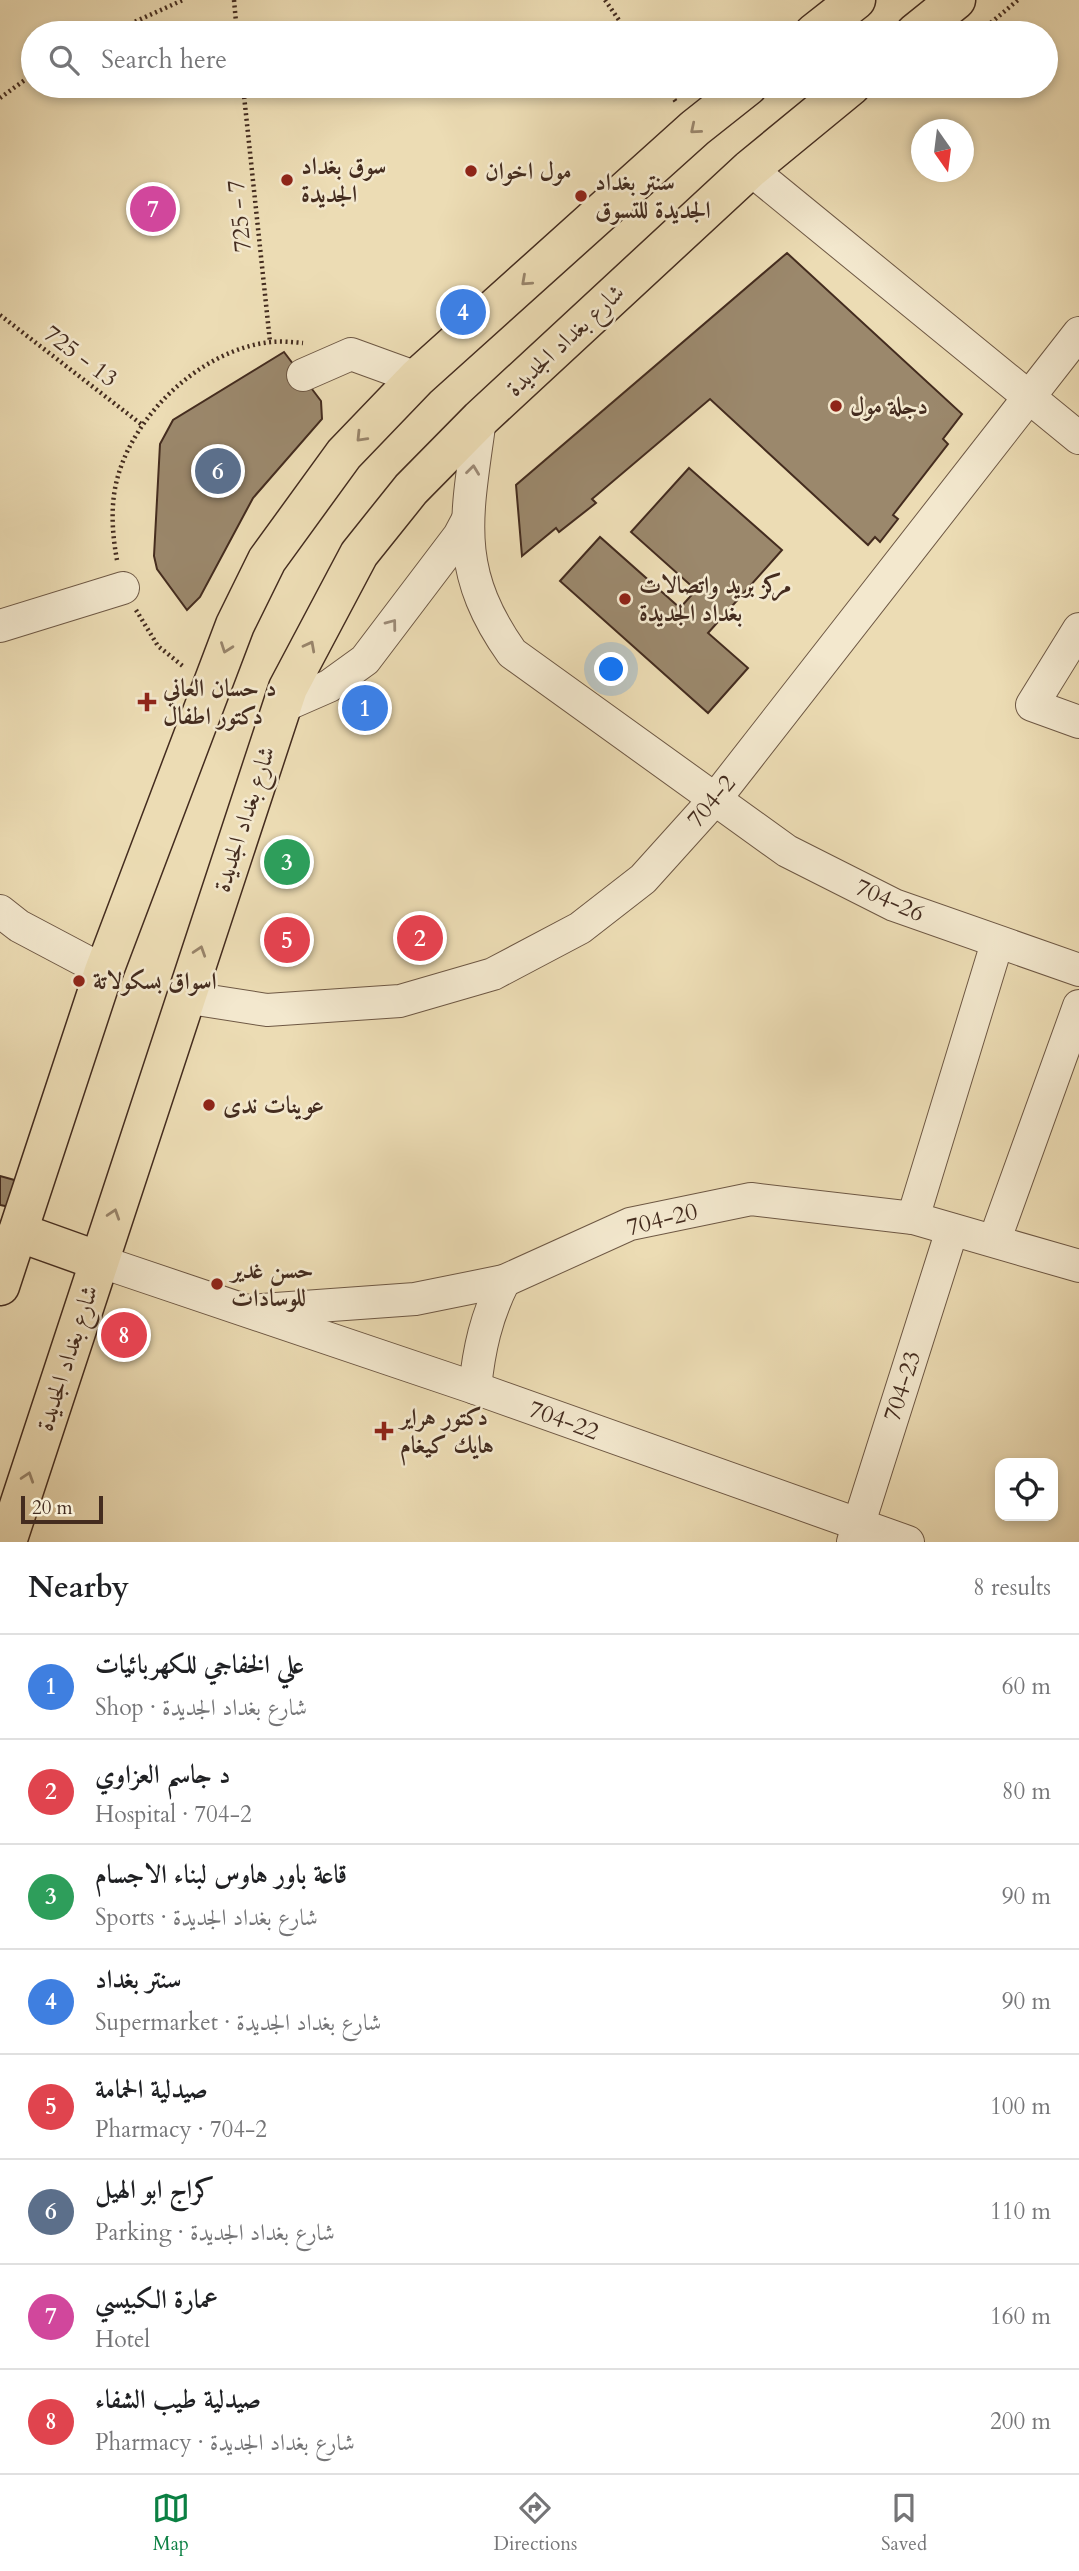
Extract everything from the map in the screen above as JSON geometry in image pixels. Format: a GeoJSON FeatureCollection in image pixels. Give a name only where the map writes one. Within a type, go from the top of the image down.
{"type":"FeatureCollection","features":[{"type":"Feature","properties":{"kind":"main road"},"geometry":{"type":"LineString","coordinates":[[829,21],[856,0]]}},
{"type":"Feature","properties":{"kind":"main road"},"geometry":{"type":"LineString","coordinates":[[930,21],[956,0]]}},
{"type":"Feature","properties":{"kind":"main road"},"geometry":{"type":"LineString","coordinates":[[0,1286],[9,1229],[104,971],[235,625],[267,561],[344,454],[417,378],[695,128],[733,98]]}},
{"type":"Feature","properties":{"kind":"main road","name":"شارع بغداد الجديدة"},"geometry":{"type":"LineString","coordinates":[[7,1542],[281,707],[288,688],[359,554],[411,489],[480,419],[750,169],[836,98]]}},
{"type":"Feature","properties":{"kind":"main road"},"geometry":{"type":"LineString","coordinates":[[9,1229],[99,1261]]}},
{"type":"Feature","properties":{"kind":"street"},"geometry":{"type":"LineString","coordinates":[[750,169],[1031,396],[1079,438]]}},
{"type":"Feature","properties":{"kind":"street","name":"704-2"},"geometry":{"type":"LineString","coordinates":[[184,997],[267,1010],[400,1001],[492,974],[580,928],[643,879],[716,799],[1079,333]]}},
{"type":"Feature","properties":{"kind":"street"},"geometry":{"type":"LineString","coordinates":[[303,375],[351,354],[417,378]]}},
{"type":"Feature","properties":{"kind":"street"},"geometry":{"type":"LineString","coordinates":[[281,707],[329,686],[365,660],[459,536],[467,521],[480,419]]}},
{"type":"Feature","properties":{"kind":"street","name":"704-26"},"geometry":{"type":"LineString","coordinates":[[467,521],[475,586],[489,620],[512,653],[787,851],[894,905],[1079,970]]}},
{"type":"Feature","properties":{"kind":"street"},"geometry":{"type":"LineString","coordinates":[[0,626],[123,588]]}},
{"type":"Feature","properties":{"kind":"street"},"geometry":{"type":"LineString","coordinates":[[1079,629],[1032,705],[1079,722]]}},
{"type":"Feature","properties":{"kind":"street"},"geometry":{"type":"LineString","coordinates":[[0,911],[19,926],[104,971]]}},
{"type":"Feature","properties":{"kind":"street"},"geometry":{"type":"LineString","coordinates":[[913,1218],[997,943]]}},
{"type":"Feature","properties":{"kind":"street"},"geometry":{"type":"LineString","coordinates":[[995,1239],[1079,1006]]}},
{"type":"Feature","properties":{"kind":"street","name":"704-20"},"geometry":{"type":"LineString","coordinates":[[248,1311],[415,1299],[503,1281],[630,1224],[751,1199],[913,1218],[995,1239],[1079,1266]]}},
{"type":"Feature","properties":{"kind":"street","name":"704-23"},"geometry":{"type":"LineString","coordinates":[[855,1534],[952,1230]]}},
{"type":"Feature","properties":{"kind":"street","name":"704-22"},"geometry":{"type":"LineString","coordinates":[[99,1261],[475,1388],[855,1534],[908,1542]]}},
{"type":"Feature","properties":{"kind":"street"},"geometry":{"type":"LineString","coordinates":[[475,1388],[479,1344],[488,1314],[503,1281]]}},
{"type":"Feature","properties":{"kind":"path"},"geometry":{"type":"LineString","coordinates":[[137,21],[183,0]]}},
{"type":"Feature","properties":{"kind":"path"},"geometry":{"type":"LineString","coordinates":[[234,0],[236,21]]}},
{"type":"Feature","properties":{"kind":"path"},"geometry":{"type":"LineString","coordinates":[[604,0],[619,21]]}},
{"type":"Feature","properties":{"kind":"path"},"geometry":{"type":"LineString","coordinates":[[993,21],[1018,0]]}},
{"type":"Feature","properties":{"kind":"path"},"geometry":{"type":"LineString","coordinates":[[0,98],[21,83]]}},
{"type":"Feature","properties":{"kind":"path","name":"725 - 7"},"geometry":{"type":"LineString","coordinates":[[244,98],[270,342]]}},
{"type":"Feature","properties":{"kind":"path","name":"725 - 13"},"geometry":{"type":"LineString","coordinates":[[0,315],[141,424]]}},
{"type":"Feature","properties":{"kind":"path"},"geometry":{"type":"LineString","coordinates":[[212,688],[158,646],[123,588],[111,533],[118,476],[141,424],[197,371],[230,354],[270,342],[305,343],[351,354]]}},
{"type":"Feature","properties":{"kind":"building","name":"دجلة مول"},"geometry":{"type":"Polygon","coordinates":[[[787,253],[962,414],[943,439],[948,444],[893,515],[898,519],[880,542],[875,537],[868,545],[710,399],[592,499],[596,503],[559,532],[556,528],[522,556],[516,485],[787,253]]]}},
{"type":"Feature","properties":{"kind":"building"},"geometry":{"type":"Polygon","coordinates":[[[284,352],[321,401],[322,419],[253,498],[200,597],[187,610],[157,569],[154,556],[160,444],[173,420],[284,352]]]}},
{"type":"Feature","properties":{"kind":"building","name":"مركز بريد واتصالات بغداد الجديدة"},"geometry":{"type":"Polygon","coordinates":[[[689,468],[782,550],[708,633],[748,668],[708,713],[560,581],[600,537],[680,608],[696,590],[631,532],[689,468]]]}},
{"type":"Feature","properties":{"kind":"building"},"geometry":{"type":"Polygon","coordinates":[[[0,1176],[18,1181],[10,1207],[0,1205],[0,1176]]]}},
{"type":"Feature","properties":{"kind":"place","name":"مول اخوان"},"geometry":{"type":"Point","coordinates":[471,171]}},
{"type":"Feature","properties":{"kind":"place","name":"سوق بغداد الجديدة"},"geometry":{"type":"Point","coordinates":[287,180]}},
{"type":"Feature","properties":{"kind":"place","name":"سنتر بغداد الجديدة للتسوق"},"geometry":{"type":"Point","coordinates":[581,196]}},
{"type":"Feature","properties":{"kind":"place","name":"عمارة الكبيسي"},"geometry":{"type":"Point","coordinates":[153,209]}},
{"type":"Feature","properties":{"kind":"place","name":"سنتر بغداد"},"geometry":{"type":"Point","coordinates":[463,312]}},
{"type":"Feature","properties":{"kind":"place","name":"دجلة مول"},"geometry":{"type":"Point","coordinates":[836,406]}},
{"type":"Feature","properties":{"kind":"place","name":"كراج ابو الهيل"},"geometry":{"type":"Point","coordinates":[218,471]}},
{"type":"Feature","properties":{"kind":"place","name":"مركز بريد واتصالات بغداد الجديدة"},"geometry":{"type":"Point","coordinates":[625,599]}},
{"type":"Feature","properties":{"kind":"place","name":"د حسان العاني دكتور اطفال"},"geometry":{"type":"Point","coordinates":[147,702]}},
{"type":"Feature","properties":{"kind":"place","name":"علي الخفاجي للكهربائيات"},"geometry":{"type":"Point","coordinates":[365,708]}},
{"type":"Feature","properties":{"kind":"place","name":"قاعة باور هاوس لبناء الاجسام"},"geometry":{"type":"Point","coordinates":[287,862]}},
{"type":"Feature","properties":{"kind":"place","name":"د جاسم العزاوي"},"geometry":{"type":"Point","coordinates":[420,938]}},
{"type":"Feature","properties":{"kind":"place","name":"صيدلية الحمامة"},"geometry":{"type":"Point","coordinates":[287,940]}},
{"type":"Feature","properties":{"kind":"place","name":"اسواق بسكولاتة"},"geometry":{"type":"Point","coordinates":[79,981]}},
{"type":"Feature","properties":{"kind":"place","name":"عوينات ندى"},"geometry":{"type":"Point","coordinates":[209,1105]}},
{"type":"Feature","properties":{"kind":"place","name":"حسن غدير للوسادات"},"geometry":{"type":"Point","coordinates":[217,1284]}},
{"type":"Feature","properties":{"kind":"place","name":"صيدلية طيب الشفاء"},"geometry":{"type":"Point","coordinates":[124,1335]}},
{"type":"Feature","properties":{"kind":"place","name":"دكتور هراير هايك كيغام"},"geometry":{"type":"Point","coordinates":[384,1431]}}]}
